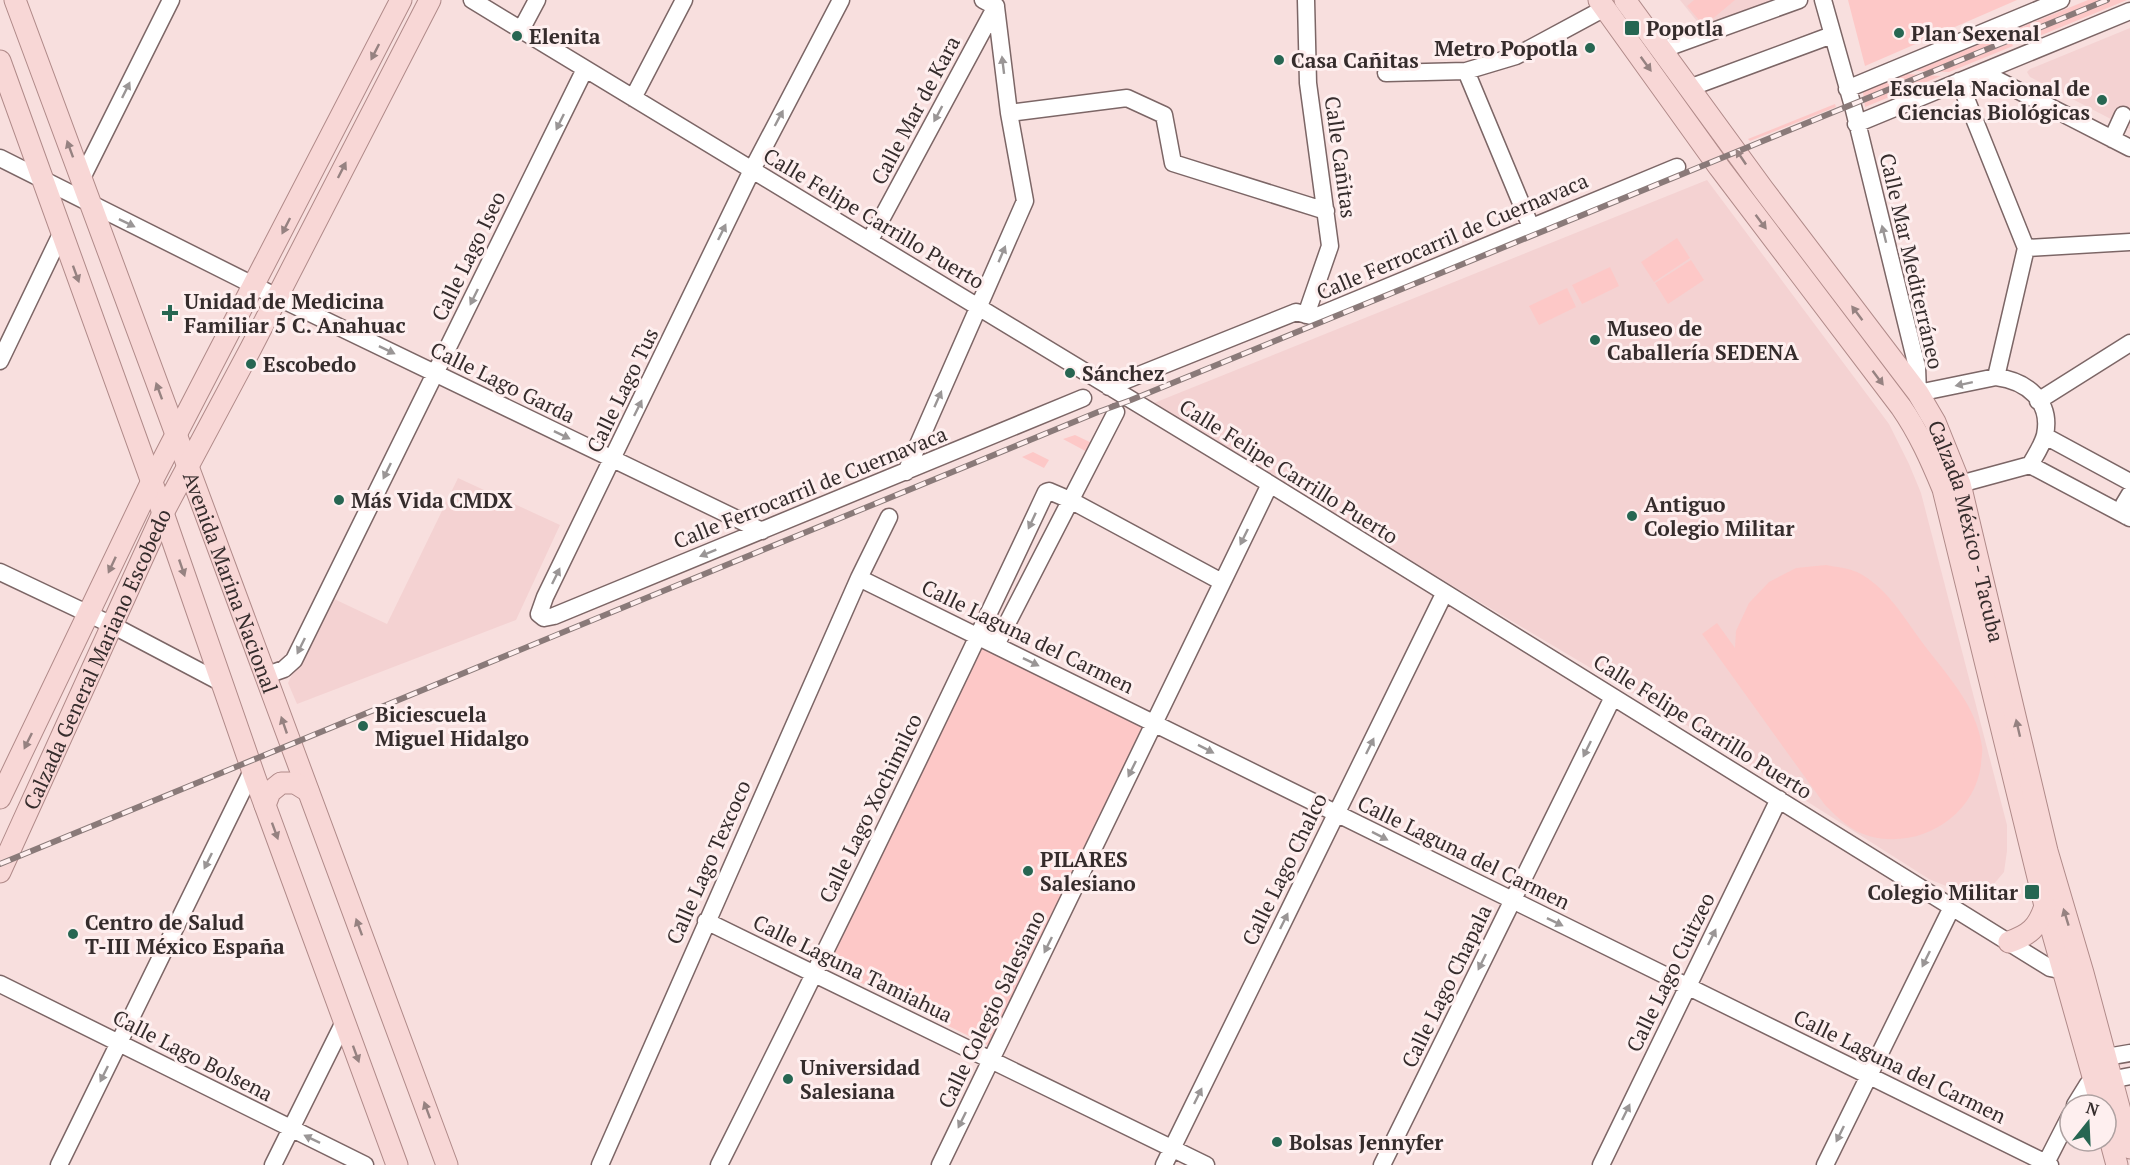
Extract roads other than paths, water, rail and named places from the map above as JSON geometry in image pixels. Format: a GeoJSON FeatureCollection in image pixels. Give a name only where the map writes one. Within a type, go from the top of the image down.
{"type":"FeatureCollection","features":[{"type":"Feature","properties":{"kind":"main road","name":"Avenida Marina Nacional"},"geometry":{"type":"LineString","coordinates":[[15,0],[175,437],[267,675],[297,763],[447,1165]]}},
{"type":"Feature","properties":{"kind":"main road","name":"Calzada General Mariano Escobedo"},"geometry":{"type":"LineString","coordinates":[[0,798],[151,483],[255,286],[401,0]]}},
{"type":"Feature","properties":{"kind":"main road","name":"Calzada General Mariano Escobedo"},"geometry":{"type":"LineString","coordinates":[[0,872],[163,513],[430,0]]}},
{"type":"Feature","properties":{"kind":"main road","name":"Calzada México - Tacuba"},"geometry":{"type":"LineString","coordinates":[[1625,0],[1763,189],[1918,393],[1935,422],[2048,851],[2074,972],[2096,1059],[2112,1079],[2130,1148]]}},
{"type":"Feature","properties":{"kind":"main road","name":"Calzada México - Tacuba"},"geometry":{"type":"LineString","coordinates":[[1602,4],[1742,197],[1916,429],[1951,487],[2045,906],[2074,972]]}},
{"type":"Feature","properties":{"kind":"main road","name":"Avenida Marina Nacional"},"geometry":{"type":"LineString","coordinates":[[0,61],[163,513],[265,806],[397,1165]]}},
{"type":"Feature","properties":{"kind":"main road"},"geometry":{"type":"LineString","coordinates":[[1692,128],[1699,132],[1708,128],[1711,125],[1710,116]]}},
{"type":"Feature","properties":{"kind":"main road"},"geometry":{"type":"LineString","coordinates":[[1742,197],[1742,192],[1748,184],[1756,184],[1763,189]]}},
{"type":"Feature","properties":{"kind":"main road"},"geometry":{"type":"LineString","coordinates":[[254,775],[268,782],[280,782],[290,774],[297,763]]}},
{"type":"Feature","properties":{"kind":"main road"},"geometry":{"type":"LineString","coordinates":[[265,806],[270,792],[281,783],[295,783],[308,791]]}},
{"type":"Feature","properties":{"kind":"main road"},"geometry":{"type":"LineString","coordinates":[[2009,942],[2024,937],[2032,930],[2039,921],[2045,906]]}},
{"type":"Feature","properties":{"kind":"main road","name":"Calzada México - Tacuba"},"geometry":{"type":"LineString","coordinates":[[2106,1093],[2112,1079]]}},
{"type":"Feature","properties":{"kind":"street"},"geometry":{"type":"LineString","coordinates":[[81,180],[171,0]]}},
{"type":"Feature","properties":{"kind":"street","name":"Calle Felipe Carrillo Puerto"},"geometry":{"type":"LineString","coordinates":[[472,0],[1270,484],[2050,968],[2074,972]]}},
{"type":"Feature","properties":{"kind":"street"},"geometry":{"type":"LineString","coordinates":[[521,30],[537,0]]}},
{"type":"Feature","properties":{"kind":"street"},"geometry":{"type":"LineString","coordinates":[[633,98],[684,0]]}},
{"type":"Feature","properties":{"kind":"street","name":"Calle Lago Tus"},"geometry":{"type":"LineString","coordinates":[[554,616],[544,618],[539,614],[540,608],[752,170],[841,0]]}},
{"type":"Feature","properties":{"kind":"street","name":"Calle Cañitas"},"geometry":{"type":"LineString","coordinates":[[1306,0],[1308,83],[1330,246],[1306,315]]}},
{"type":"Feature","properties":{"kind":"street"},"geometry":{"type":"LineString","coordinates":[[1661,50],[1799,0]]}},
{"type":"Feature","properties":{"kind":"street","name":"Calle Mar Mediterráneo"},"geometry":{"type":"LineString","coordinates":[[1823,0],[1857,124],[1917,367],[1918,393]]}},
{"type":"Feature","properties":{"kind":"street"},"geometry":{"type":"LineString","coordinates":[[1846,89],[2061,0]]}},
{"type":"Feature","properties":{"kind":"street"},"geometry":{"type":"LineString","coordinates":[[906,472],[1025,201],[1009,113],[993,2]]}},
{"type":"Feature","properties":{"kind":"street","name":"Calle Mar de Kara"},"geometry":{"type":"LineString","coordinates":[[870,240],[993,2]]}},
{"type":"Feature","properties":{"kind":"street"},"geometry":{"type":"LineString","coordinates":[[1386,73],[1466,71],[1516,56],[1602,4]]}},
{"type":"Feature","properties":{"kind":"street"},"geometry":{"type":"LineString","coordinates":[[1857,124],[2130,11]]}},
{"type":"Feature","properties":{"kind":"street"},"geometry":{"type":"LineString","coordinates":[[1689,88],[1832,35]]}},
{"type":"Feature","properties":{"kind":"street","name":"Calle Lago Iseo"},"geometry":{"type":"LineString","coordinates":[[267,675],[284,669],[294,660],[585,69]]}},
{"type":"Feature","properties":{"kind":"street"},"geometry":{"type":"LineString","coordinates":[[1466,71],[1531,227]]}},
{"type":"Feature","properties":{"kind":"street"},"geometry":{"type":"LineString","coordinates":[[1982,72],[2130,148]]}},
{"type":"Feature","properties":{"kind":"street"},"geometry":{"type":"LineString","coordinates":[[1959,81],[2026,248],[1996,377]]}},
{"type":"Feature","properties":{"kind":"street"},"geometry":{"type":"LineString","coordinates":[[1009,113],[1127,98],[1164,115],[1173,163],[1326,210]]}},
{"type":"Feature","properties":{"kind":"street"},"geometry":{"type":"LineString","coordinates":[[2112,139],[2123,115]]}},
{"type":"Feature","properties":{"kind":"street","name":"Calle Lago Garda"},"geometry":{"type":"LineString","coordinates":[[0,158],[277,297],[762,531]]}},
{"type":"Feature","properties":{"kind":"street","name":"Calle Ferrocarril de Cuernavaca"},"geometry":{"type":"LineString","coordinates":[[1109,387],[1296,312],[1315,317],[1677,167]]}},
{"type":"Feature","properties":{"kind":"street"},"geometry":{"type":"LineString","coordinates":[[0,361],[61,234]]}},
{"type":"Feature","properties":{"kind":"street"},"geometry":{"type":"LineString","coordinates":[[2026,248],[2130,242]]}},
{"type":"Feature","properties":{"kind":"street"},"geometry":{"type":"LineString","coordinates":[[2038,400],[2130,343]]}},
{"type":"Feature","properties":{"kind":"street"},"geometry":{"type":"LineString","coordinates":[[1918,393],[1996,377],[2020,382],[2032,390],[2044,413],[2044,436],[2030,465]]}},
{"type":"Feature","properties":{"kind":"street","name":"Calle Ferrocarril de Cuernavaca"},"geometry":{"type":"LineString","coordinates":[[554,616],[1083,398]]}},
{"type":"Feature","properties":{"kind":"street"},"geometry":{"type":"LineString","coordinates":[[996,645],[1116,412]]}},
{"type":"Feature","properties":{"kind":"street"},"geometry":{"type":"LineString","coordinates":[[2044,436],[2130,482]]}},
{"type":"Feature","properties":{"kind":"street"},"geometry":{"type":"LineString","coordinates":[[1951,487],[2030,465],[2128,517]]}},
{"type":"Feature","properties":{"kind":"street","name":"Calle Colegio Salesiano"},"geometry":{"type":"LineString","coordinates":[[940,1165],[1270,484]]}},
{"type":"Feature","properties":{"kind":"street","name":"Calle Lago Xochimilco"},"geometry":{"type":"LineString","coordinates":[[719,1165],[815,974],[1046,492],[1049,491],[1070,500]]}},
{"type":"Feature","properties":{"kind":"street"},"geometry":{"type":"LineString","coordinates":[[2128,517],[2124,504],[2130,494]]}},
{"type":"Feature","properties":{"kind":"street"},"geometry":{"type":"LineString","coordinates":[[1070,500],[1222,582]]}},
{"type":"Feature","properties":{"kind":"street","name":"Calle Lago Texcoco"},"geometry":{"type":"LineString","coordinates":[[600,1165],[706,921],[859,578],[889,517]]}},
{"type":"Feature","properties":{"kind":"street"},"geometry":{"type":"LineString","coordinates":[[0,572],[112,625],[222,683]]}},
{"type":"Feature","properties":{"kind":"street","name":"Calle Laguna del Carmen"},"geometry":{"type":"LineString","coordinates":[[859,578],[2047,1164]]}},
{"type":"Feature","properties":{"kind":"street","name":"Calle Lago Chalco"},"geometry":{"type":"LineString","coordinates":[[1164,1165],[1444,594]]}},
{"type":"Feature","properties":{"kind":"street","name":"Calle Lago Chapala"},"geometry":{"type":"LineString","coordinates":[[1382,1165],[1613,697]]}},
{"type":"Feature","properties":{"kind":"street"},"geometry":{"type":"LineString","coordinates":[[59,1165],[254,775]]}},
{"type":"Feature","properties":{"kind":"street","name":"Calle Lago Cuitzeo"},"geometry":{"type":"LineString","coordinates":[[1600,1165],[1779,799]]}},
{"type":"Feature","properties":{"kind":"street"},"geometry":{"type":"LineString","coordinates":[[1825,1165],[1952,907]]}},
{"type":"Feature","properties":{"kind":"street","name":"Calle Laguna Tamiahua"},"geometry":{"type":"LineString","coordinates":[[706,921],[1206,1165]]}},
{"type":"Feature","properties":{"kind":"street","name":"Calle Lago Bolsena"},"geometry":{"type":"LineString","coordinates":[[0,984],[365,1165]]}},
{"type":"Feature","properties":{"kind":"street"},"geometry":{"type":"LineString","coordinates":[[273,1165],[344,1022]]}},
{"type":"Feature","properties":{"kind":"street"},"geometry":{"type":"LineString","coordinates":[[2096,1059],[2130,1053]]}},
{"type":"Feature","properties":{"kind":"street"},"geometry":{"type":"LineString","coordinates":[[2081,1093],[2084,1088],[2112,1079]]}},
{"type":"Feature","properties":{"kind":"street"},"geometry":{"type":"LineString","coordinates":[[2047,1164],[2058,1141]]}},
{"type":"Feature","properties":{"kind":"railway"},"geometry":{"type":"LineString","coordinates":[[0,864],[2107,0]]}},
{"type":"Feature","properties":{"kind":"place","name":"Popotla"},"geometry":{"type":"Point","coordinates":[1632,28]}},
{"type":"Feature","properties":{"kind":"place","name":"Plan Sexenal"},"geometry":{"type":"Point","coordinates":[1899,33]}},
{"type":"Feature","properties":{"kind":"place","name":"Elenita"},"geometry":{"type":"Point","coordinates":[517,36]}},
{"type":"Feature","properties":{"kind":"place","name":"Metro Popotla"},"geometry":{"type":"Point","coordinates":[1590,48]}},
{"type":"Feature","properties":{"kind":"place","name":"Casa Cañitas"},"geometry":{"type":"Point","coordinates":[1279,60]}},
{"type":"Feature","properties":{"kind":"place","name":"Escuela Nacional de Ciencias Biológicas"},"geometry":{"type":"Point","coordinates":[2102,100]}},
{"type":"Feature","properties":{"kind":"place","name":"Unidad de Medicina Familiar 5 C. Anahuac"},"geometry":{"type":"Point","coordinates":[170,313]}},
{"type":"Feature","properties":{"kind":"place","name":"Museo de Caballería SEDENA"},"geometry":{"type":"Point","coordinates":[1595,340]}},
{"type":"Feature","properties":{"kind":"place","name":"Escobedo"},"geometry":{"type":"Point","coordinates":[251,364]}},
{"type":"Feature","properties":{"kind":"place","name":"Sánchez"},"geometry":{"type":"Point","coordinates":[1070,373]}},
{"type":"Feature","properties":{"kind":"place","name":"Más Vida CMDX"},"geometry":{"type":"Point","coordinates":[339,500]}},
{"type":"Feature","properties":{"kind":"place","name":"Antiguo Colegio Militar"},"geometry":{"type":"Point","coordinates":[1632,516]}},
{"type":"Feature","properties":{"kind":"place","name":"Biciescuela Miguel Hidalgo"},"geometry":{"type":"Point","coordinates":[363,726]}},
{"type":"Feature","properties":{"kind":"place","name":"PILARES Salesiano"},"geometry":{"type":"Point","coordinates":[1028,871]}},
{"type":"Feature","properties":{"kind":"place","name":"Colegio Militar"},"geometry":{"type":"Point","coordinates":[2032,892]}},
{"type":"Feature","properties":{"kind":"place","name":"Centro de Salud T-III México España"},"geometry":{"type":"Point","coordinates":[73,934]}},
{"type":"Feature","properties":{"kind":"place","name":"Universidad Salesiana"},"geometry":{"type":"Point","coordinates":[788,1079]}},
{"type":"Feature","properties":{"kind":"place","name":"Bolsas Jennyfer"},"geometry":{"type":"Point","coordinates":[1277,1142]}}]}
